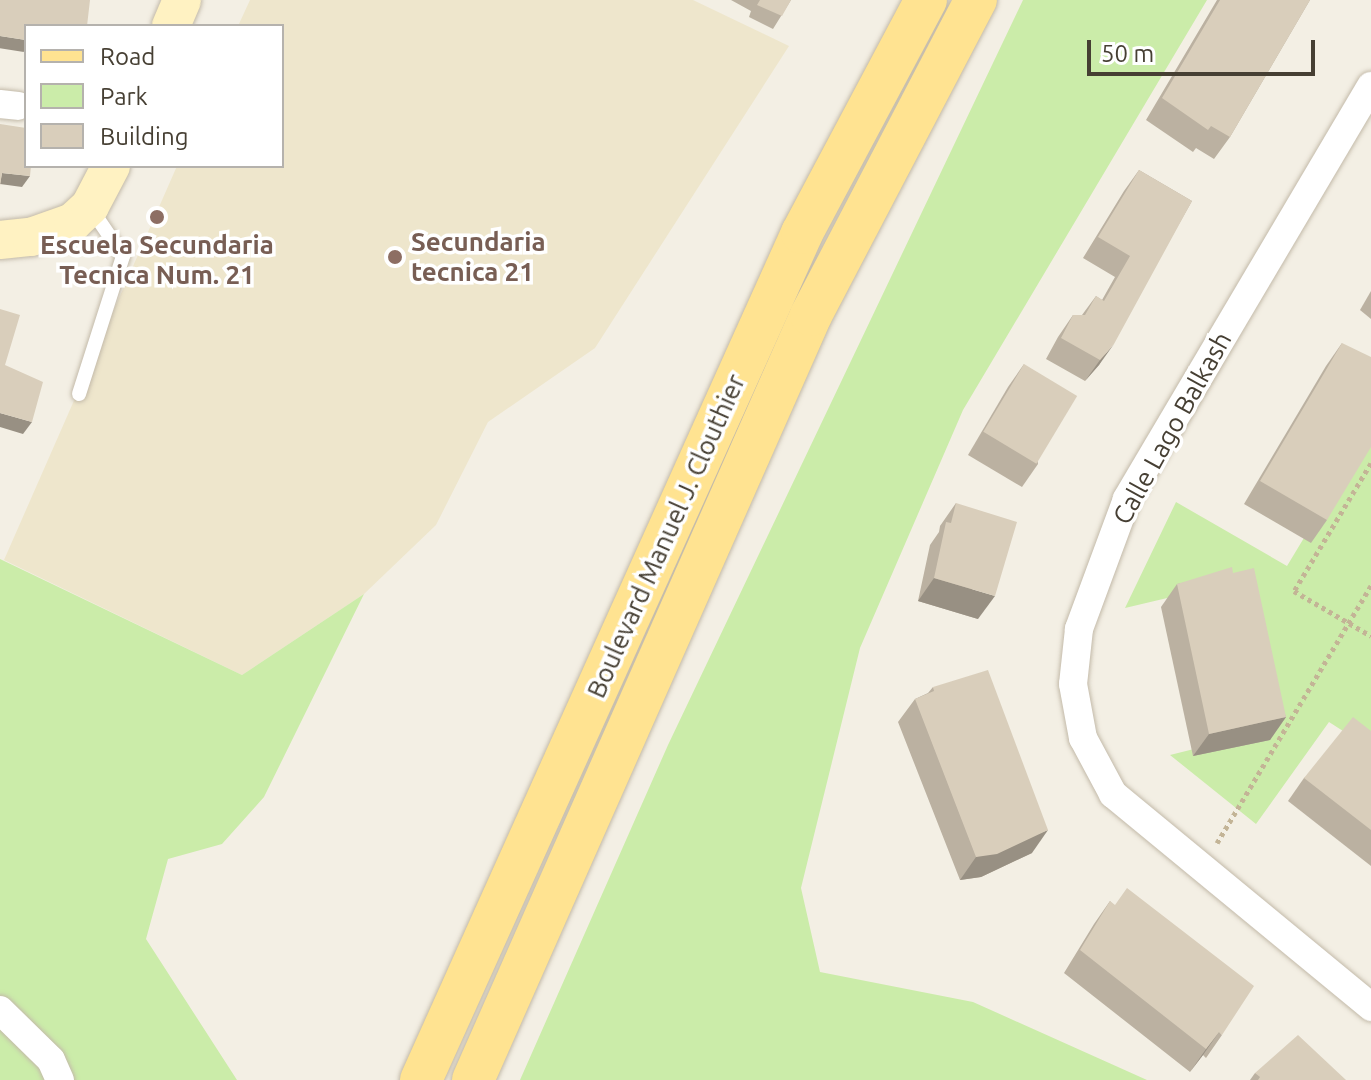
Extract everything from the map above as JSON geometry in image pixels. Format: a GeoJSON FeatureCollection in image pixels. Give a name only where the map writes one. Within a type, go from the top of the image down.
{"type":"FeatureCollection","features":[{"type":"Feature","properties":{"kind":"main road","name":"Boulevard Manuel J. Clouthier"},"geometry":{"type":"LineString","coordinates":[[421,1080],[802,233],[926,0]]}},
{"type":"Feature","properties":{"kind":"main road","name":"Boulevard Manuel J. Clouthier"},"geometry":{"type":"LineString","coordinates":[[473,1080],[811,315],[976,0]]}},
{"type":"Feature","properties":{"kind":"street"},"geometry":{"type":"LineString","coordinates":[[172,24],[182,0]]}},
{"type":"Feature","properties":{"kind":"street","name":"Calle Lago Balkash"},"geometry":{"type":"LineString","coordinates":[[1371,86],[1127,499],[1079,629],[1073,684],[1083,738],[1113,794],[1371,1007]]}},
{"type":"Feature","properties":{"kind":"street"},"geometry":{"type":"LineString","coordinates":[[0,240],[54,231],[90,206],[110,168]]}},
{"type":"Feature","properties":{"kind":"street"},"geometry":{"type":"LineString","coordinates":[[0,1010],[51,1060],[60,1080]]}},
{"type":"Feature","properties":{"kind":"lane"},"geometry":{"type":"LineString","coordinates":[[79,394],[123,256],[90,206]]}},
{"type":"Feature","properties":{"kind":"path"},"geometry":{"type":"LineString","coordinates":[[1371,463],[1294,591],[1371,636]]}},
{"type":"Feature","properties":{"kind":"path"},"geometry":{"type":"LineString","coordinates":[[1203,868],[1371,586]]}},
{"type":"Feature","properties":{"kind":"shaded area","name":"Secundaria tecnica 21"},"geometry":{"type":"Polygon","coordinates":[[[250,0],[693,0],[789,46],[595,348],[488,422],[436,525],[364,594],[242,675],[4,560],[176,168],[284,168],[284,24],[239,24],[250,0]]]}},
{"type":"Feature","properties":{"kind":"green space"},"geometry":{"type":"Polygon","coordinates":[[[1023,0],[1207,0],[963,410],[860,648],[801,888],[820,972],[973,1002],[1147,1080],[520,1080],[668,745],[1023,0]]]}},
{"type":"Feature","properties":{"kind":"green space"},"geometry":{"type":"Polygon","coordinates":[[[1371,427],[1371,749],[1329,722],[1256,824],[1170,755],[1270,730],[1239,581],[1125,608],[1176,502],[1287,566],[1371,427]]]}},
{"type":"Feature","properties":{"kind":"green space"},"geometry":{"type":"Polygon","coordinates":[[[0,559],[242,675],[364,594],[264,797],[222,844],[168,859],[146,939],[237,1080],[0,1080],[0,559]]]}},
{"type":"Feature","properties":{"kind":"building"},"geometry":{"type":"Polygon","coordinates":[[[0,0],[90,0],[87,24],[24,24],[24,40],[0,36],[0,0]]]}},
{"type":"Feature","properties":{"kind":"building"},"geometry":{"type":"Polygon","coordinates":[[[760,0],[791,0],[782,16],[757,5],[760,0]]]}},
{"type":"Feature","properties":{"kind":"building"},"geometry":{"type":"Polygon","coordinates":[[[1220,0],[1310,0],[1230,137],[1211,126],[1208,130],[1162,98],[1220,0]]]}},
{"type":"Feature","properties":{"kind":"building"},"geometry":{"type":"Polygon","coordinates":[[[0,124],[24,128],[24,168],[31,168],[30,176],[2,173],[0,186],[0,124]]]}},
{"type":"Feature","properties":{"kind":"building"},"geometry":{"type":"Polygon","coordinates":[[[1139,170],[1192,201],[1114,344],[1100,360],[1061,338],[1073,315],[1085,315],[1096,296],[1104,301],[1130,256],[1098,237],[1139,170]]]}},
{"type":"Feature","properties":{"kind":"building"},"geometry":{"type":"Polygon","coordinates":[[[0,309],[20,315],[5,365],[43,382],[32,422],[0,413],[0,309]]]}},
{"type":"Feature","properties":{"kind":"building"},"geometry":{"type":"Polygon","coordinates":[[[1342,343],[1371,357],[1371,447],[1327,520],[1260,481],[1342,343]]]}},
{"type":"Feature","properties":{"kind":"building"},"geometry":{"type":"Polygon","coordinates":[[[1024,364],[1077,396],[1036,464],[983,432],[1024,364]]]}},
{"type":"Feature","properties":{"kind":"building"},"geometry":{"type":"Polygon","coordinates":[[[956,503],[1017,522],[995,596],[934,578],[946,522],[951,523],[956,503]]]}},
{"type":"Feature","properties":{"kind":"building"},"geometry":{"type":"Polygon","coordinates":[[[1232,567],[1233,573],[1254,568],[1286,717],[1209,734],[1177,584],[1232,567]]]}},
{"type":"Feature","properties":{"kind":"building"},"geometry":{"type":"Polygon","coordinates":[[[988,670],[1048,830],[997,854],[976,857],[915,699],[934,691],[933,687],[988,670]]]}},
{"type":"Feature","properties":{"kind":"building"},"geometry":{"type":"Polygon","coordinates":[[[1353,717],[1371,731],[1371,830],[1304,778],[1353,717]]]}},
{"type":"Feature","properties":{"kind":"building"},"geometry":{"type":"Polygon","coordinates":[[[1127,888],[1254,986],[1222,1035],[1219,1032],[1206,1049],[1080,950],[1110,901],[1115,905],[1127,888]]]}},
{"type":"Feature","properties":{"kind":"building"},"geometry":{"type":"Polygon","coordinates":[[[1298,1035],[1346,1080],[1258,1080],[1260,1077],[1255,1073],[1298,1035]]]}},
{"type":"Feature","properties":{"kind":"place","name":"Escuela Secundaria Tecnica Num. 21"},"geometry":{"type":"Point","coordinates":[157,217]}},
{"type":"Feature","properties":{"kind":"place","name":"Secundaria tecnica 21"},"geometry":{"type":"Point","coordinates":[395,257]}}]}
